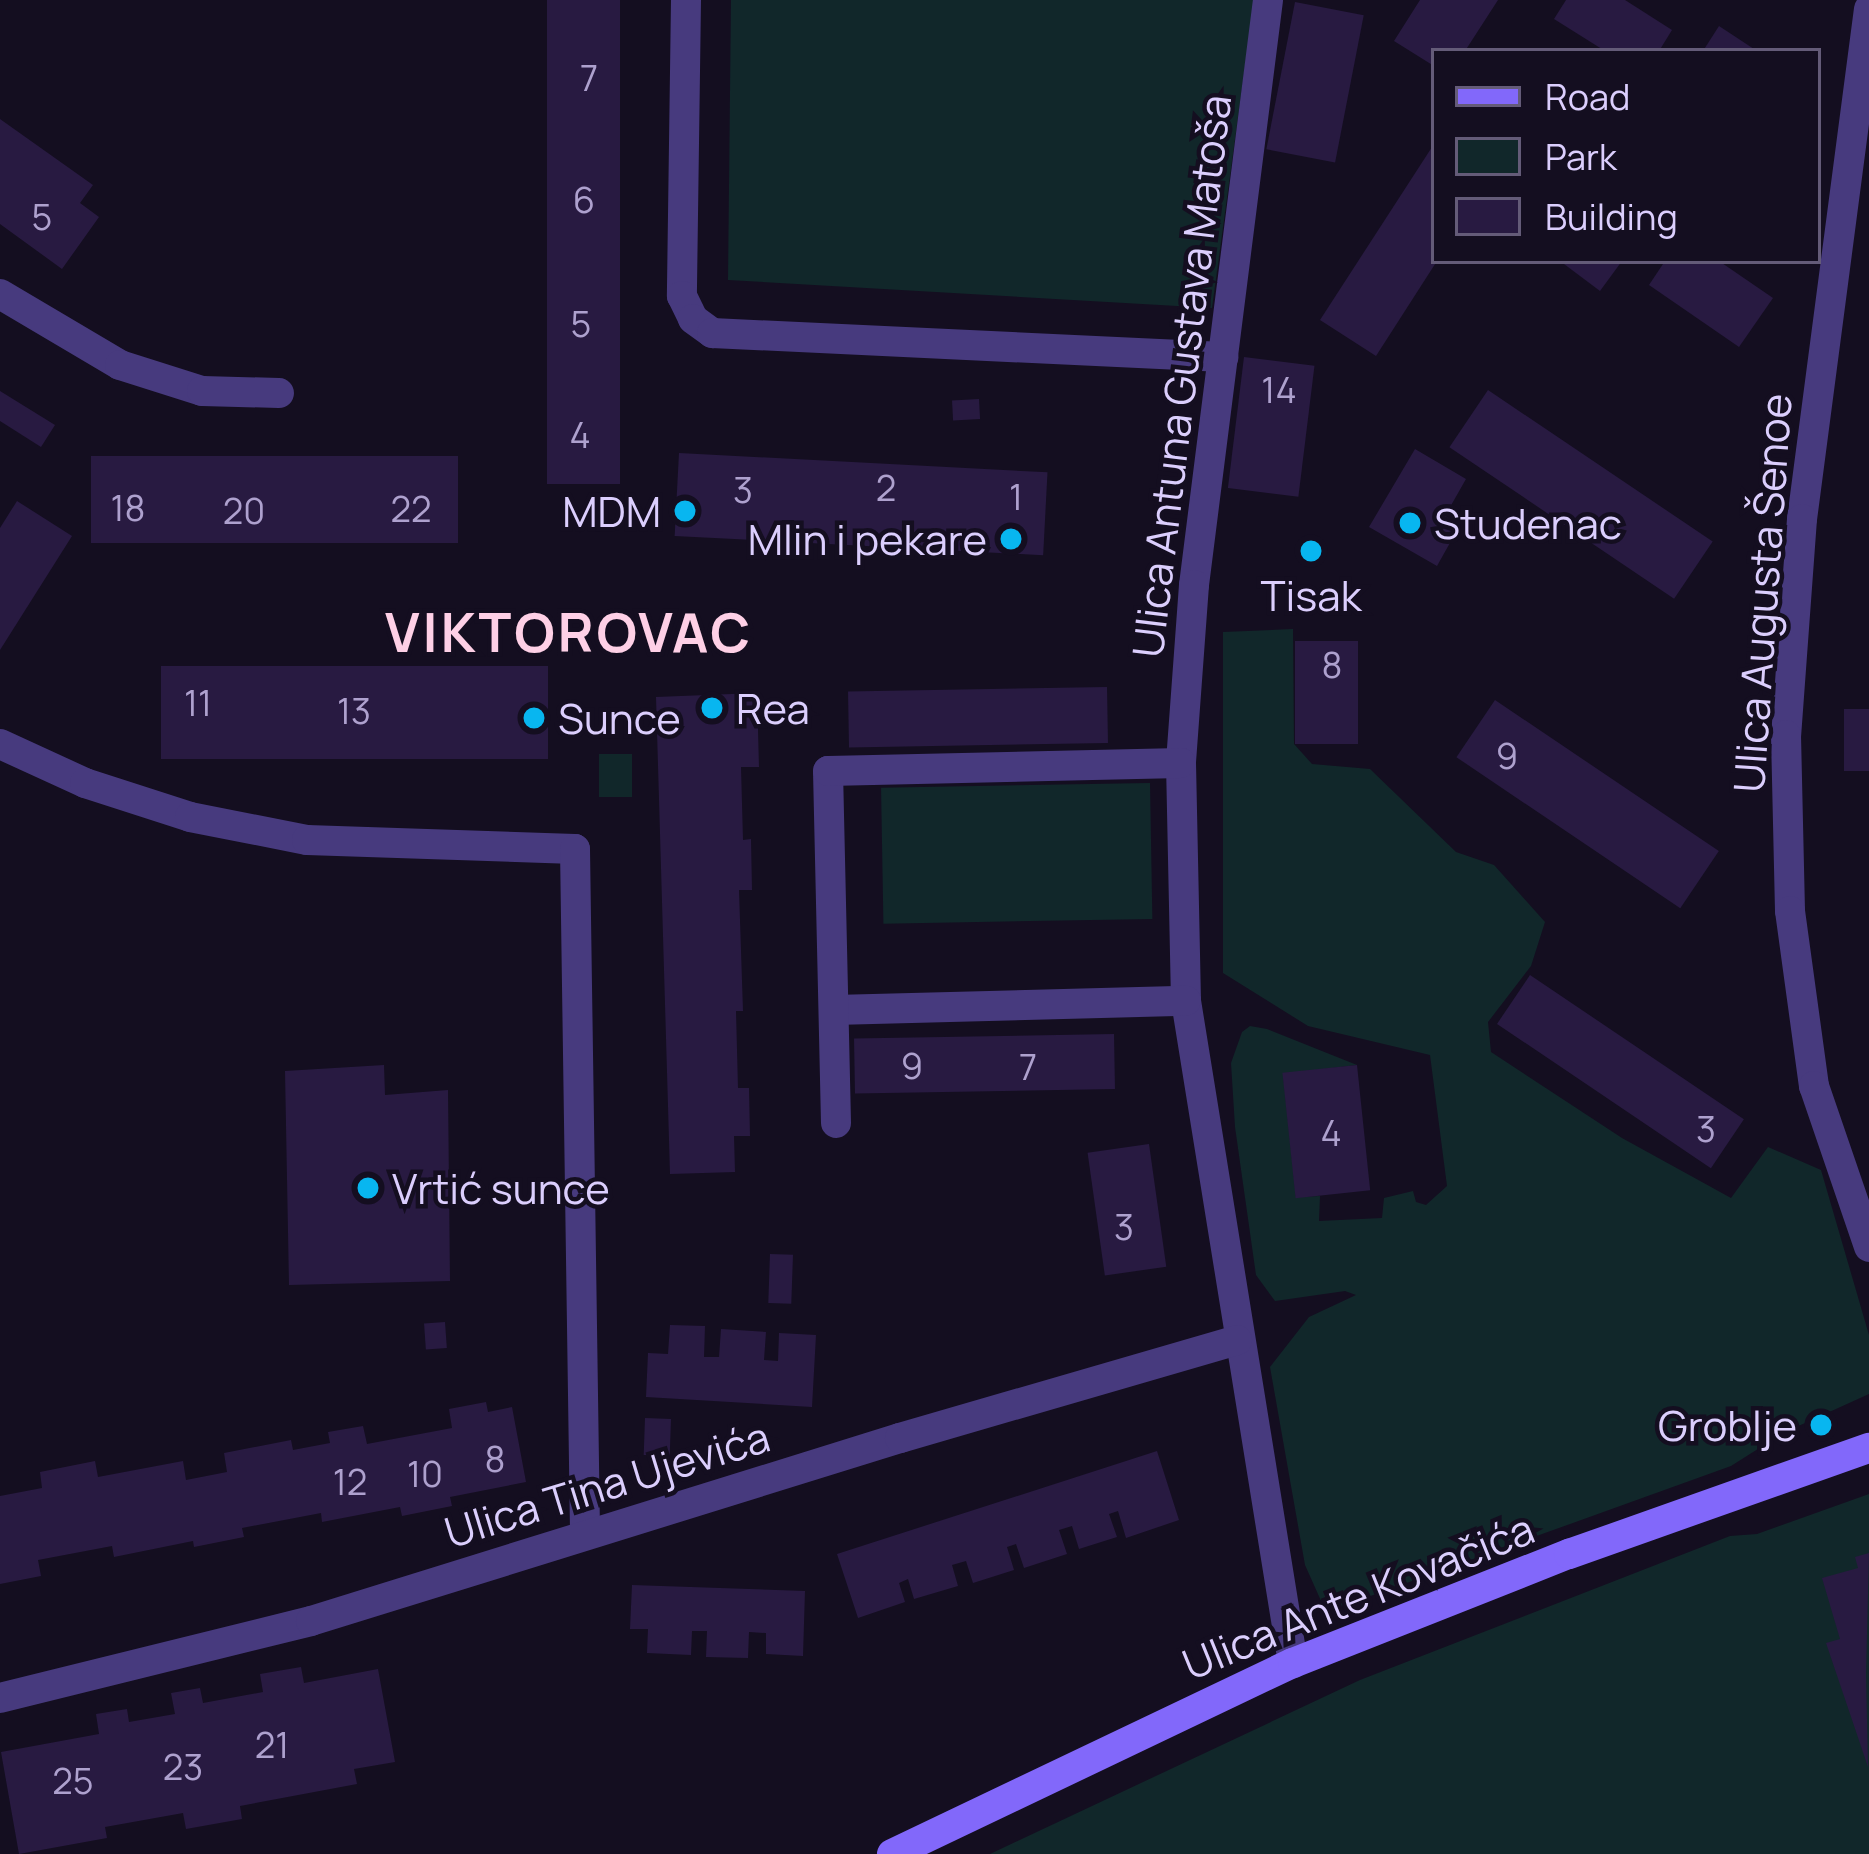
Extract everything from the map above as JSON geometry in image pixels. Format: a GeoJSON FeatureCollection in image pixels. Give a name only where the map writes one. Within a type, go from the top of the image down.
{"type":"FeatureCollection","features":[{"type":"Feature","properties":{"kind":"main road","name":"Ulica Ante Kovačića"},"geometry":{"type":"LineString","coordinates":[[892,1854],[1293,1664],[1569,1554],[1869,1448]]}},
{"type":"Feature","properties":{"kind":"street"},"geometry":{"type":"LineString","coordinates":[[686,0],[682,296],[693,319],[712,333],[1223,357]]}},
{"type":"Feature","properties":{"kind":"street","name":"Ulica Antuna Gustava Matoša"},"geometry":{"type":"LineString","coordinates":[[1268,0],[1194,584],[1181,763],[1186,1001],[1237,1340],[1293,1664]]}},
{"type":"Feature","properties":{"kind":"street","name":"Ulica Augusta Šenoe"},"geometry":{"type":"LineString","coordinates":[[1869,9],[1802,519],[1786,735],[1790,911],[1814,1086],[1869,1247]]}},
{"type":"Feature","properties":{"kind":"street"},"geometry":{"type":"LineString","coordinates":[[0,294],[120,365],[202,391],[279,393]]}},
{"type":"Feature","properties":{"kind":"street"},"geometry":{"type":"LineString","coordinates":[[0,744],[86,783],[190,817],[308,840],[575,849],[585,1533]]}},
{"type":"Feature","properties":{"kind":"street"},"geometry":{"type":"LineString","coordinates":[[836,1123],[828,771],[1181,763]]}},
{"type":"Feature","properties":{"kind":"street"},"geometry":{"type":"LineString","coordinates":[[834,1010],[1186,1001]]}},
{"type":"Feature","properties":{"kind":"street","name":"Ulica Tina Ujevića"},"geometry":{"type":"LineString","coordinates":[[0,1698],[311,1621],[585,1533],[1237,1340]]}},
{"type":"Feature","properties":{"kind":"green space"},"geometry":{"type":"Polygon","coordinates":[[[731,0],[1254,0],[1212,308],[728,280],[731,0]]]}},
{"type":"Feature","properties":{"kind":"green space"},"geometry":{"type":"Polygon","coordinates":[[[1293,629],[1294,744],[1312,764],[1370,769],[1456,852],[1494,865],[1545,922],[1531,966],[1488,1022],[1491,1052],[1622,1138],[1731,1198],[1768,1147],[1821,1170],[1869,1335],[1869,1394],[1783,1433],[1731,1466],[1326,1612],[1305,1565],[1270,1367],[1309,1317],[1356,1295],[1345,1291],[1275,1301],[1256,1275],[1231,1063],[1242,1032],[1250,1026],[1267,1029],[1357,1065],[1283,1074],[1296,1197],[1320,1196],[1319,1221],[1382,1218],[1384,1198],[1413,1191],[1416,1202],[1426,1205],[1447,1186],[1430,1055],[1308,1026],[1223,973],[1223,632],[1293,629]]]}},
{"type":"Feature","properties":{"kind":"green space"},"geometry":{"type":"Polygon","coordinates":[[[599,754],[632,754],[632,797],[599,797],[599,754]]]}},
{"type":"Feature","properties":{"kind":"green space"},"geometry":{"type":"Polygon","coordinates":[[[1150,783],[1152,919],[883,924],[881,788],[1150,783]]]}},
{"type":"Feature","properties":{"kind":"green space"},"geometry":{"type":"Polygon","coordinates":[[[1869,1494],[1869,1854],[990,1854],[1360,1680],[1730,1536],[1757,1534],[1869,1494]]]}},
{"type":"Feature","properties":{"kind":"building"},"geometry":{"type":"Polygon","coordinates":[[[547,0],[620,0],[620,484],[547,484],[547,0]]]}},
{"type":"Feature","properties":{"kind":"building"},"geometry":{"type":"Polygon","coordinates":[[[1420,0],[1498,0],[1467,48],[1431,48],[1431,64],[1394,41],[1420,0]]]}},
{"type":"Feature","properties":{"kind":"building"},"geometry":{"type":"Polygon","coordinates":[[[1566,0],[1625,0],[1672,30],[1661,48],[1600,48],[1554,19],[1566,0]]]}},
{"type":"Feature","properties":{"kind":"building"},"geometry":{"type":"Polygon","coordinates":[[[1295,2],[1364,15],[1335,163],[1266,149],[1295,2]]]}},
{"type":"Feature","properties":{"kind":"building"},"geometry":{"type":"Polygon","coordinates":[[[1719,26],[1752,48],[1705,48],[1719,26]]]}},
{"type":"Feature","properties":{"kind":"building"},"geometry":{"type":"Polygon","coordinates":[[[0,119],[93,185],[80,203],[99,217],[62,269],[0,224],[0,119]]]}},
{"type":"Feature","properties":{"kind":"building"},"geometry":{"type":"Polygon","coordinates":[[[1431,149],[1431,264],[1435,264],[1376,356],[1320,320],[1431,149]]]}},
{"type":"Feature","properties":{"kind":"building"},"geometry":{"type":"Polygon","coordinates":[[[1564,264],[1620,264],[1600,291],[1564,264]]]}},
{"type":"Feature","properties":{"kind":"building"},"geometry":{"type":"Polygon","coordinates":[[[1663,264],[1723,264],[1773,298],[1739,347],[1649,285],[1663,264]]]}},
{"type":"Feature","properties":{"kind":"building"},"geometry":{"type":"Polygon","coordinates":[[[1244,357],[1314,366],[1298,497],[1228,488],[1244,357]]]}},
{"type":"Feature","properties":{"kind":"building"},"geometry":{"type":"Polygon","coordinates":[[[1488,390],[1713,542],[1674,599],[1449,447],[1488,390]]]}},
{"type":"Feature","properties":{"kind":"building"},"geometry":{"type":"Polygon","coordinates":[[[0,391],[55,425],[41,447],[0,421],[0,391]]]}},
{"type":"Feature","properties":{"kind":"building"},"geometry":{"type":"Polygon","coordinates":[[[979,399],[980,419],[953,420],[952,400],[979,399]]]}},
{"type":"Feature","properties":{"kind":"building"},"geometry":{"type":"Polygon","coordinates":[[[1415,449],[1466,479],[1445,516],[1460,525],[1437,566],[1369,527],[1415,449]]]}},
{"type":"Feature","properties":{"kind":"building"},"geometry":{"type":"Polygon","coordinates":[[[679,453],[1047,472],[1043,555],[675,536],[679,453]]]}},
{"type":"Feature","properties":{"kind":"building"},"geometry":{"type":"Polygon","coordinates":[[[91,456],[458,456],[458,543],[91,543],[91,456]]]}},
{"type":"Feature","properties":{"kind":"building"},"geometry":{"type":"Polygon","coordinates":[[[17,501],[72,536],[0,650],[0,528],[17,501]]]}},
{"type":"Feature","properties":{"kind":"building"},"geometry":{"type":"Polygon","coordinates":[[[1295,641],[1358,641],[1358,744],[1295,744],[1295,641]]]}},
{"type":"Feature","properties":{"kind":"building"},"geometry":{"type":"Polygon","coordinates":[[[161,666],[548,666],[548,759],[161,759],[161,666]]]}},
{"type":"Feature","properties":{"kind":"building"},"geometry":{"type":"Polygon","coordinates":[[[1107,687],[1108,743],[849,748],[848,692],[1107,687]]]}},
{"type":"Feature","properties":{"kind":"building"},"geometry":{"type":"Polygon","coordinates":[[[757,693],[759,767],[741,767],[743,840],[751,839],[752,890],[739,890],[743,1011],[736,1011],[738,1088],[749,1088],[750,1136],[734,1136],[735,1172],[670,1174],[656,697],[757,693]]]}},
{"type":"Feature","properties":{"kind":"building"},"geometry":{"type":"Polygon","coordinates":[[[1495,700],[1719,851],[1680,908],[1456,757],[1495,700]]]}},
{"type":"Feature","properties":{"kind":"building"},"geometry":{"type":"Polygon","coordinates":[[[1844,709],[1869,709],[1869,771],[1844,771],[1844,709]]]}},
{"type":"Feature","properties":{"kind":"building"},"geometry":{"type":"Polygon","coordinates":[[[1530,975],[1744,1119],[1711,1168],[1497,1024],[1530,975]]]}},
{"type":"Feature","properties":{"kind":"building"},"geometry":{"type":"Polygon","coordinates":[[[1114,1034],[1115,1089],[855,1094],[854,1039],[1114,1034]]]}},
{"type":"Feature","properties":{"kind":"building","name":"Vrtić sunce"},"geometry":{"type":"Polygon","coordinates":[[[384,1065],[385,1095],[448,1090],[450,1281],[289,1285],[285,1071],[384,1065]]]}},
{"type":"Feature","properties":{"kind":"building"},"geometry":{"type":"Polygon","coordinates":[[[1357,1065],[1370,1190],[1296,1198],[1282,1073],[1357,1065]]]}},
{"type":"Feature","properties":{"kind":"building"},"geometry":{"type":"Polygon","coordinates":[[[1149,1144],[1166,1267],[1105,1275],[1088,1153],[1149,1144]]]}},
{"type":"Feature","properties":{"kind":"building"},"geometry":{"type":"Polygon","coordinates":[[[770,1254],[793,1255],[791,1304],[768,1303],[770,1254]]]}},
{"type":"Feature","properties":{"kind":"building"},"geometry":{"type":"Polygon","coordinates":[[[445,1322],[447,1348],[426,1349],[424,1323],[445,1322]]]}},
{"type":"Feature","properties":{"kind":"building"},"geometry":{"type":"Polygon","coordinates":[[[670,1325],[705,1326],[704,1357],[719,1357],[721,1329],[766,1332],[764,1360],[778,1361],[779,1333],[816,1335],[812,1407],[646,1397],[648,1353],[668,1354],[670,1325]]]}},
{"type":"Feature","properties":{"kind":"building"},"geometry":{"type":"Polygon","coordinates":[[[486,1402],[488,1412],[512,1407],[526,1482],[450,1497],[452,1506],[402,1516],[400,1507],[322,1522],[321,1513],[242,1528],[244,1537],[194,1547],[193,1541],[114,1557],[112,1546],[38,1560],[41,1576],[0,1584],[0,1496],[42,1488],[40,1472],[95,1461],[98,1477],[183,1461],[186,1480],[227,1472],[224,1453],[291,1440],[293,1450],[330,1443],[328,1432],[363,1426],[367,1444],[452,1428],[449,1409],[486,1402]]]}},
{"type":"Feature","properties":{"kind":"building"},"geometry":{"type":"Polygon","coordinates":[[[645,1418],[671,1419],[670,1456],[644,1455],[645,1418]]]}},
{"type":"Feature","properties":{"kind":"building"},"geometry":{"type":"Polygon","coordinates":[[[1157,1451],[1179,1520],[1126,1538],[1118,1511],[1109,1514],[1117,1537],[1079,1549],[1072,1526],[1059,1530],[1067,1554],[1024,1568],[1016,1544],[1007,1547],[1014,1570],[973,1583],[966,1561],[952,1565],[958,1586],[914,1599],[908,1579],[899,1583],[905,1602],[858,1618],[837,1554],[1157,1451]]]}},
{"type":"Feature","properties":{"kind":"building"},"geometry":{"type":"Polygon","coordinates":[[[1869,1553],[1868,1767],[1826,1643],[1840,1639],[1822,1578],[1858,1568],[1855,1557],[1869,1553]]]}},
{"type":"Feature","properties":{"kind":"building"},"geometry":{"type":"Polygon","coordinates":[[[632,1585],[805,1591],[803,1656],[766,1654],[766,1633],[749,1632],[748,1658],[706,1657],[707,1631],[692,1631],[691,1655],[647,1653],[648,1629],[630,1629],[632,1585]]]}},
{"type":"Feature","properties":{"kind":"building"},"geometry":{"type":"Polygon","coordinates":[[[301,1667],[304,1683],[378,1669],[395,1762],[354,1769],[357,1784],[240,1806],[242,1819],[186,1829],[183,1813],[105,1827],[107,1838],[19,1854],[1,1752],[99,1734],[96,1714],[127,1709],[129,1722],[175,1714],[171,1693],[200,1688],[203,1703],[263,1692],[260,1674],[301,1667]]]}},
{"type":"Feature","properties":{"kind":"place","name":"MDM"},"geometry":{"type":"Point","coordinates":[685,511]}},
{"type":"Feature","properties":{"kind":"place","name":"Studenac"},"geometry":{"type":"Point","coordinates":[1410,523]}},
{"type":"Feature","properties":{"kind":"place","name":"Mlin i pekare"},"geometry":{"type":"Point","coordinates":[1011,539]}},
{"type":"Feature","properties":{"kind":"place","name":"Tisak"},"geometry":{"type":"Point","coordinates":[1311,551]}},
{"type":"Feature","properties":{"kind":"place","name":"Rea"},"geometry":{"type":"Point","coordinates":[712,708]}},
{"type":"Feature","properties":{"kind":"place","name":"Sunce"},"geometry":{"type":"Point","coordinates":[534,718]}},
{"type":"Feature","properties":{"kind":"place","name":"Vrtić sunce"},"geometry":{"type":"Point","coordinates":[368,1188]}},
{"type":"Feature","properties":{"kind":"place","name":"Groblje"},"geometry":{"type":"Point","coordinates":[1821,1425]}},
{"type":"Feature","properties":{"kind":"district","name":"VIKTOROVAC"},"geometry":{"type":"Point","coordinates":[569,631]}}]}
